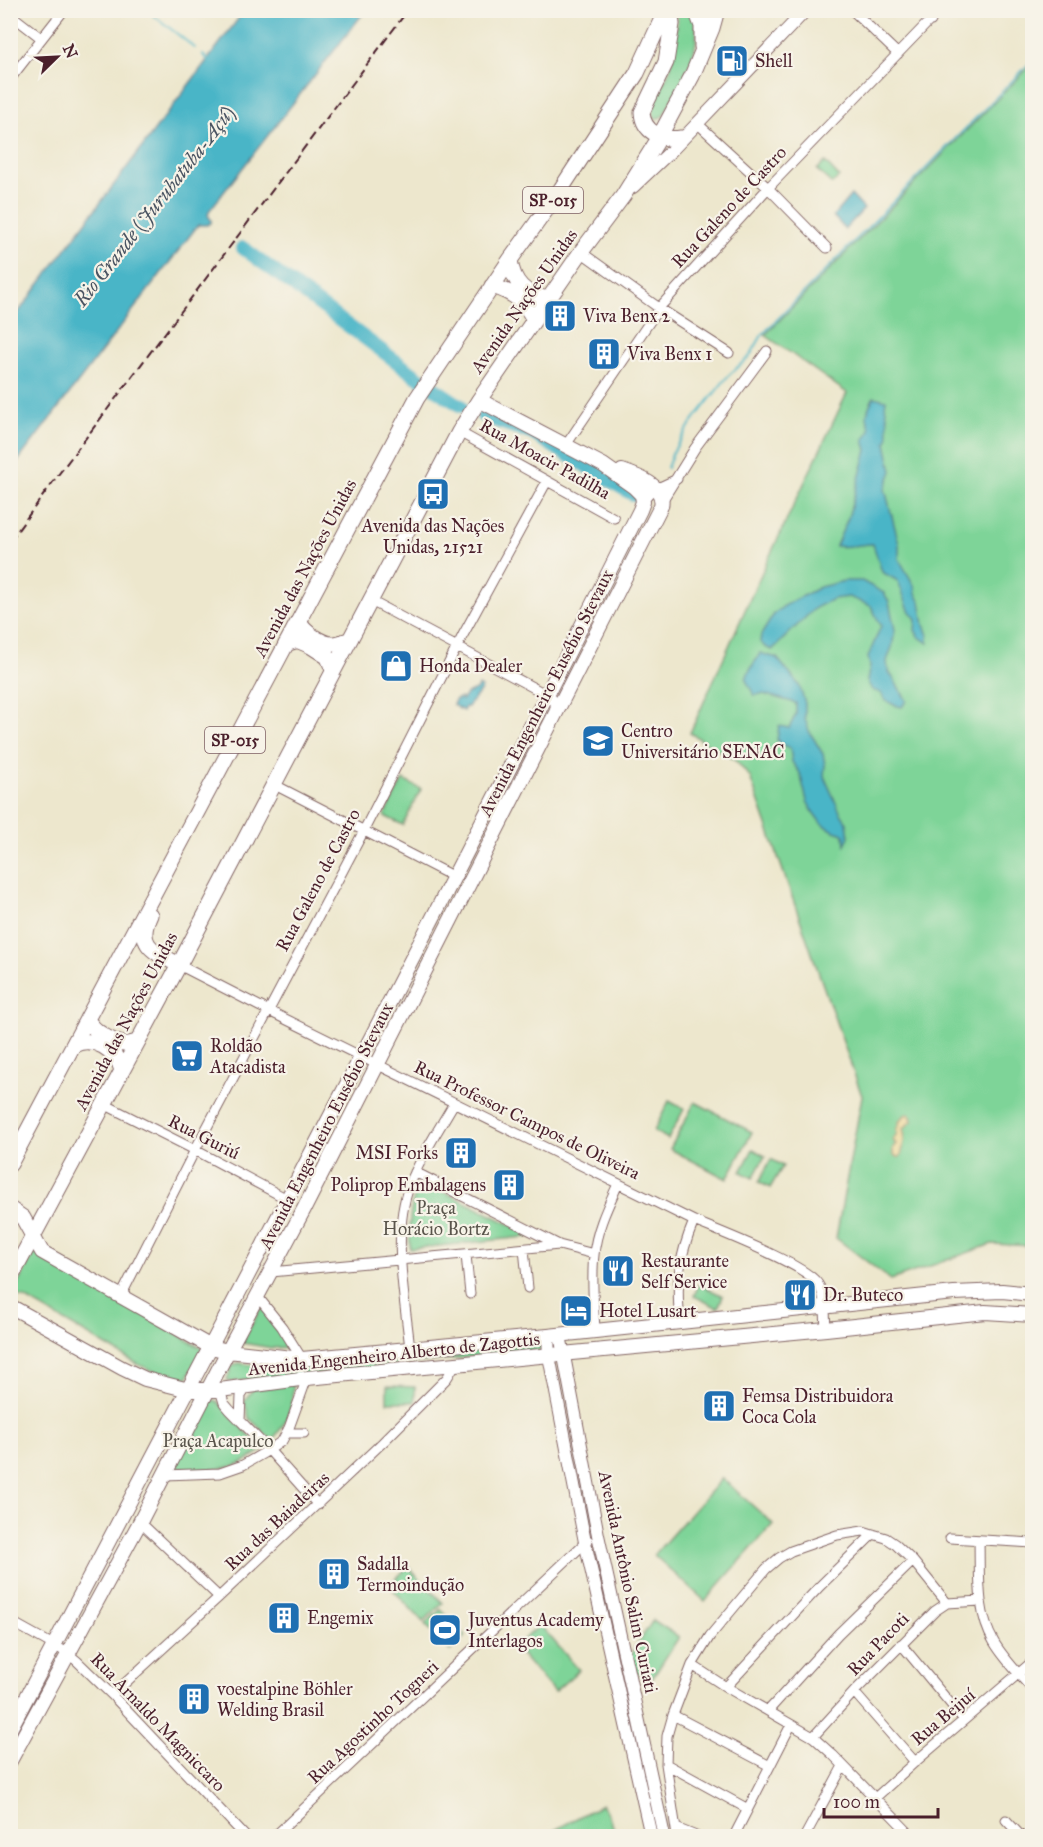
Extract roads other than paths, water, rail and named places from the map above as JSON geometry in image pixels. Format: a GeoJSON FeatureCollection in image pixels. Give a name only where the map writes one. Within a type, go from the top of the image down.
{"type":"FeatureCollection","features":[{"type":"Feature","properties":{"kind":"highway"},"geometry":{"type":"LineString","coordinates":[[668,10],[672,24],[666,62],[642,112],[649,131],[674,140],[681,138]]}},
{"type":"Feature","properties":{"kind":"highway","name":"Avenida das Nações Unidas"},"geometry":{"type":"LineString","coordinates":[[10,1164],[417,398],[561,189],[637,72],[668,10]]}},
{"type":"Feature","properties":{"kind":"highway"},"geometry":{"type":"LineString","coordinates":[[696,10],[702,26],[701,56]]}},
{"type":"Feature","properties":{"kind":"highway","name":"SP-015"},"geometry":{"type":"LineString","coordinates":[[623,196],[660,136],[701,56],[717,10]]}},
{"type":"Feature","properties":{"kind":"highway","name":"Avenida Nações Unidas"},"geometry":{"type":"LineString","coordinates":[[477,403],[581,252],[623,196]]}},
{"type":"Feature","properties":{"kind":"highway"},"geometry":{"type":"LineString","coordinates":[[510,260],[511,271],[519,286],[530,294],[548,299]]}},
{"type":"Feature","properties":{"kind":"highway"},"geometry":{"type":"LineString","coordinates":[[492,286],[504,289],[524,302],[534,320]]}},
{"type":"Feature","properties":{"kind":"highway","name":"Avenida das Nações Unidas"},"geometry":{"type":"LineString","coordinates":[[10,1279],[34,1238],[369,600],[477,403]]}},
{"type":"Feature","properties":{"kind":"highway"},"geometry":{"type":"LineString","coordinates":[[302,615],[300,623],[303,629],[326,643],[336,644],[349,640]]}},
{"type":"Feature","properties":{"kind":"highway"},"geometry":{"type":"LineString","coordinates":[[286,644],[299,641],[311,646],[328,657],[333,670]]}},
{"type":"Feature","properties":{"kind":"highway"},"geometry":{"type":"LineString","coordinates":[[168,867],[168,876],[147,922],[144,935],[151,950],[178,965]]}},
{"type":"Feature","properties":{"kind":"highway"},"geometry":{"type":"LineString","coordinates":[[87,1019],[96,1031],[121,1044],[137,1042]]}},
{"type":"Feature","properties":{"kind":"highway"},"geometry":{"type":"LineString","coordinates":[[74,1045],[82,1041],[89,1041],[102,1046],[115,1053],[122,1070]]}},
{"type":"Feature","properties":{"kind":"highway"},"geometry":{"type":"LineString","coordinates":[[10,1209],[23,1218],[34,1238]]}},
{"type":"Feature","properties":{"kind":"main road","name":"Rua Moacir Padilha"},"geometry":{"type":"LineString","coordinates":[[477,403],[603,465]]}},
{"type":"Feature","properties":{"kind":"main road"},"geometry":{"type":"LineString","coordinates":[[603,465],[625,472],[660,499]]}},
{"type":"Feature","properties":{"kind":"main road"},"geometry":{"type":"LineString","coordinates":[[603,465],[640,492],[643,501]]}},
{"type":"Feature","properties":{"kind":"main road","name":"Avenida Engenheiro Eusébio Stevaux"},"geometry":{"type":"LineString","coordinates":[[10,1761],[183,1441],[214,1390],[228,1351],[298,1221],[403,1016],[555,716],[660,499]]}},
{"type":"Feature","properties":{"kind":"main road","name":"Avenida Engenheiro Eusébio Stevaux"},"geometry":{"type":"LineString","coordinates":[[10,1729],[289,1200],[548,695],[643,501]]}},
{"type":"Feature","properties":{"kind":"main road"},"geometry":{"type":"LineString","coordinates":[[396,989],[394,1000],[403,1016]]}},
{"type":"Feature","properties":{"kind":"main road"},"geometry":{"type":"LineString","coordinates":[[289,1200],[295,1206],[298,1221]]}},
{"type":"Feature","properties":{"kind":"main road","name":"Avenida Engenheiro Alberto de Zagottis"},"geometry":{"type":"LineString","coordinates":[[34,1238],[42,1252],[211,1347],[302,1359],[554,1336],[954,1293],[1002,1291],[1032,1294]]}},
{"type":"Feature","properties":{"kind":"main road","name":"Avenida Engenheiro Alberto de Zagottis"},"geometry":{"type":"LineString","coordinates":[[10,1306],[122,1368],[145,1378],[189,1390],[247,1387],[307,1378],[456,1363],[556,1356],[985,1312],[1032,1315]]}},
{"type":"Feature","properties":{"kind":"main road"},"geometry":{"type":"LineString","coordinates":[[171,1426],[180,1432],[183,1441]]}},
{"type":"Feature","properties":{"kind":"street"},"geometry":{"type":"LineString","coordinates":[[10,79],[64,10]]}},
{"type":"Feature","properties":{"kind":"street"},"geometry":{"type":"LineString","coordinates":[[623,196],[806,10]]}},
{"type":"Feature","properties":{"kind":"street"},"geometry":{"type":"LineString","coordinates":[[852,10],[898,54]]}},
{"type":"Feature","properties":{"kind":"street"},"geometry":{"type":"LineString","coordinates":[[920,10],[931,21]]}},
{"type":"Feature","properties":{"kind":"street","name":"Rua Galeno de Castro"},"geometry":{"type":"LineString","coordinates":[[566,445],[659,308],[768,188],[940,10]]}},
{"type":"Feature","properties":{"kind":"street"},"geometry":{"type":"LineString","coordinates":[[10,14],[41,38]]}},
{"type":"Feature","properties":{"kind":"street"},"geometry":{"type":"LineString","coordinates":[[697,123],[768,188],[827,249]]}},
{"type":"Feature","properties":{"kind":"street"},"geometry":{"type":"LineString","coordinates":[[581,252],[659,308],[729,353]]}},
{"type":"Feature","properties":{"kind":"street","name":"Avenida Engenheiro Eusébio Stevaux"},"geometry":{"type":"LineString","coordinates":[[643,501],[660,499],[677,479],[695,448],[767,351]]}},
{"type":"Feature","properties":{"kind":"street","name":"Rua Moacir Padilha"},"geometry":{"type":"LineString","coordinates":[[462,428],[547,481],[614,518]]}},
{"type":"Feature","properties":{"kind":"street","name":"Avenida Engenheiro Eusébio Stevaux"},"geometry":{"type":"LineString","coordinates":[[660,499],[677,479]]}},
{"type":"Feature","properties":{"kind":"street","name":"Rua Galeno de Castro"},"geometry":{"type":"LineString","coordinates":[[121,1296],[457,648],[547,481]]}},
{"type":"Feature","properties":{"kind":"street"},"geometry":{"type":"LineString","coordinates":[[643,501],[652,508],[660,499]]}},
{"type":"Feature","properties":{"kind":"street"},"geometry":{"type":"LineString","coordinates":[[369,600],[551,696],[555,704],[555,716]]}},
{"type":"Feature","properties":{"kind":"street"},"geometry":{"type":"LineString","coordinates":[[273,784],[454,878]]}},
{"type":"Feature","properties":{"kind":"street","name":"Rua Professor Campos de Oliveira"},"geometry":{"type":"LineString","coordinates":[[178,965],[618,1184],[694,1221],[766,1252],[812,1276],[821,1291],[826,1329]]}},
{"type":"Feature","properties":{"kind":"street"},"geometry":{"type":"LineString","coordinates":[[410,1349],[401,1260],[403,1206],[415,1172],[454,1103]]}},
{"type":"Feature","properties":{"kind":"street","name":"Rua Guriú"},"geometry":{"type":"LineString","coordinates":[[104,1104],[289,1200]]}},
{"type":"Feature","properties":{"kind":"street"},"geometry":{"type":"LineString","coordinates":[[415,1172],[559,1245],[594,1254]]}},
{"type":"Feature","properties":{"kind":"street"},"geometry":{"type":"LineString","coordinates":[[595,1331],[594,1254],[602,1223],[618,1184]]}},
{"type":"Feature","properties":{"kind":"street"},"geometry":{"type":"LineString","coordinates":[[680,1323],[677,1290],[680,1260],[694,1221]]}},
{"type":"Feature","properties":{"kind":"street"},"geometry":{"type":"LineString","coordinates":[[271,1272],[559,1245]]}},
{"type":"Feature","properties":{"kind":"street"},"geometry":{"type":"LineString","coordinates":[[524,1250],[528,1288]]}},
{"type":"Feature","properties":{"kind":"street"},"geometry":{"type":"LineString","coordinates":[[466,1255],[470,1294]]}},
{"type":"Feature","properties":{"kind":"street"},"geometry":{"type":"LineString","coordinates":[[258,1297],[282,1327],[302,1359]]}},
{"type":"Feature","properties":{"kind":"street","name":"Avenida Antônio Salim Curiati"},"geometry":{"type":"LineString","coordinates":[[554,1336],[555,1388],[585,1542],[651,1836]]}},
{"type":"Feature","properties":{"kind":"street","name":"Avenida Antônio Salim Curiati"},"geometry":{"type":"LineString","coordinates":[[556,1356],[570,1388],[598,1534],[664,1836]]}},
{"type":"Feature","properties":{"kind":"street","name":"Rua das Baiadeiras"},"geometry":{"type":"LineString","coordinates":[[112,1695],[318,1505],[447,1378],[456,1363]]}},
{"type":"Feature","properties":{"kind":"street"},"geometry":{"type":"LineString","coordinates":[[165,1475],[219,1473],[243,1465],[269,1450],[282,1441],[297,1409],[307,1378]]}},
{"type":"Feature","properties":{"kind":"street"},"geometry":{"type":"LineString","coordinates":[[555,1388],[564,1383],[570,1388]]}},
{"type":"Feature","properties":{"kind":"street"},"geometry":{"type":"LineString","coordinates":[[240,1420],[240,1402],[247,1387]]}},
{"type":"Feature","properties":{"kind":"street"},"geometry":{"type":"LineString","coordinates":[[214,1390],[318,1505]]}},
{"type":"Feature","properties":{"kind":"street"},"geometry":{"type":"LineString","coordinates":[[286,1433],[304,1433]]}},
{"type":"Feature","properties":{"kind":"street"},"geometry":{"type":"LineString","coordinates":[[578,1501],[591,1497]]}},
{"type":"Feature","properties":{"kind":"street"},"geometry":{"type":"LineString","coordinates":[[140,1522],[219,1597]]}},
{"type":"Feature","properties":{"kind":"street"},"geometry":{"type":"LineString","coordinates":[[696,1836],[677,1832],[666,1764],[667,1736],[692,1665],[710,1635],[765,1569],[790,1551],[837,1535],[863,1531],[896,1544],[947,1603],[981,1601]]}},
{"type":"Feature","properties":{"kind":"street","name":"Rua Agostinho Togneri"},"geometry":{"type":"LineString","coordinates":[[275,1836],[585,1542],[598,1534]]}},
{"type":"Feature","properties":{"kind":"street"},"geometry":{"type":"LineString","coordinates":[[726,1687],[819,1586],[873,1534]]}},
{"type":"Feature","properties":{"kind":"street"},"geometry":{"type":"LineString","coordinates":[[951,1538],[1032,1543]]}},
{"type":"Feature","properties":{"kind":"street"},"geometry":{"type":"LineString","coordinates":[[979,1540],[981,1601],[984,1618],[995,1643],[1032,1689]]}},
{"type":"Feature","properties":{"kind":"street"},"geometry":{"type":"LineString","coordinates":[[768,1711],[838,1634],[913,1561]]}},
{"type":"Feature","properties":{"kind":"street"},"geometry":{"type":"LineString","coordinates":[[597,1596],[611,1592]]}},
{"type":"Feature","properties":{"kind":"street","name":"Rua Pacoti"},"geometry":{"type":"LineString","coordinates":[[813,1737],[901,1644],[935,1611],[947,1603]]}},
{"type":"Feature","properties":{"kind":"street","name":"Rua Arnaldo Magniccaro"},"geometry":{"type":"LineString","coordinates":[[10,1621],[69,1654],[112,1695],[245,1836]]}},
{"type":"Feature","properties":{"kind":"street"},"geometry":{"type":"LineString","coordinates":[[901,1644],[964,1720]]}},
{"type":"Feature","properties":{"kind":"street","name":"Rua Beijuí"},"geometry":{"type":"LineString","coordinates":[[875,1798],[1032,1662]]}},
{"type":"Feature","properties":{"kind":"street"},"geometry":{"type":"LineString","coordinates":[[692,1665],[813,1737],[912,1836]]}},
{"type":"Feature","properties":{"kind":"street"},"geometry":{"type":"LineString","coordinates":[[854,1692],[915,1762]]}},
{"type":"Feature","properties":{"kind":"street"},"geometry":{"type":"LineString","coordinates":[[673,1715],[770,1766]]}},
{"type":"Feature","properties":{"kind":"street"},"geometry":{"type":"LineString","coordinates":[[734,1836],[791,1725]]}},
{"type":"Feature","properties":{"kind":"street"},"geometry":{"type":"LineString","coordinates":[[666,1764],[748,1809]]}},
{"type":"Feature","properties":{"kind":"street"},"geometry":{"type":"LineString","coordinates":[[805,1836],[843,1766]]}},
{"type":"Feature","properties":{"kind":"street"},"geometry":{"type":"LineString","coordinates":[[1006,1820],[1021,1836]]}},
{"type":"Feature","properties":{"kind":"water","name":"Rio Grande (Jurubatuba-Açú)"},"geometry":{"type":"Polygon","coordinates":[[[244,11],[365,11],[209,211],[211,223],[198,225],[11,470],[11,322],[244,11]]]}},
{"type":"Feature","properties":{"kind":"water"},"geometry":{"type":"Polygon","coordinates":[[[851,195],[864,209],[845,229],[833,216],[851,195]]]}},
{"type":"Feature","properties":{"kind":"water"},"geometry":{"type":"Polygon","coordinates":[[[874,397],[886,400],[889,436],[886,443],[892,471],[885,489],[899,544],[899,559],[920,601],[928,643],[918,636],[915,630],[916,619],[909,610],[898,581],[882,572],[873,544],[836,546],[848,518],[867,450],[864,440],[870,430],[867,414],[874,397]]]}},
{"type":"Feature","properties":{"kind":"water"},"geometry":{"type":"Polygon","coordinates":[[[844,581],[862,581],[884,593],[889,602],[895,630],[887,661],[888,670],[907,701],[902,707],[885,700],[881,693],[872,690],[867,681],[870,666],[868,657],[881,626],[871,606],[849,597],[833,599],[815,608],[772,650],[760,642],[761,635],[774,614],[784,606],[820,587],[844,581]]]}},
{"type":"Feature","properties":{"kind":"water"},"geometry":{"type":"Polygon","coordinates":[[[760,653],[777,658],[799,685],[805,703],[805,719],[809,731],[823,754],[824,776],[847,823],[849,836],[845,845],[844,834],[821,823],[813,812],[807,801],[800,773],[792,762],[790,748],[777,740],[779,726],[789,728],[796,714],[796,703],[763,694],[754,695],[746,680],[748,672],[760,653]]]}},
{"type":"Feature","properties":{"kind":"water"},"geometry":{"type":"Polygon","coordinates":[[[478,686],[482,688],[463,711],[453,705],[455,700],[460,698],[462,700],[466,694],[476,690],[478,686]]]}},
{"type":"Feature","properties":{"kind":"waterway"},"geometry":{"type":"LineString","coordinates":[[147,10],[195,48]]}},
{"type":"Feature","properties":{"kind":"waterway"},"geometry":{"type":"LineString","coordinates":[[203,55],[209,61]]}},
{"type":"Feature","properties":{"kind":"waterway"},"geometry":{"type":"LineString","coordinates":[[667,468],[673,452],[692,422],[728,376],[750,356],[762,335],[1032,61]]}},
{"type":"Feature","properties":{"kind":"waterway"},"geometry":{"type":"LineString","coordinates":[[243,248],[416,376],[461,406]]}},
{"type":"Feature","properties":{"kind":"waterway"},"geometry":{"type":"LineString","coordinates":[[483,416],[533,434],[634,495]]}},
{"type":"Feature","properties":{"kind":"railway"},"geometry":{"type":"LineString","coordinates":[[10,541],[408,10]]}},
{"type":"Feature","properties":{"kind":"place","name":"Shell"},"geometry":{"type":"Point","coordinates":[732,61]}},
{"type":"Feature","properties":{"kind":"place","name":"Viva Benx 2"},"geometry":{"type":"Point","coordinates":[560,316]}},
{"type":"Feature","properties":{"kind":"place","name":"Viva Benx 1"},"geometry":{"type":"Point","coordinates":[604,354]}},
{"type":"Feature","properties":{"kind":"place","name":"Avenida das Nações Unidas, 21521"},"geometry":{"type":"Point","coordinates":[433,494]}},
{"type":"Feature","properties":{"kind":"place","name":"Honda Dealer"},"geometry":{"type":"Point","coordinates":[396,666]}},
{"type":"Feature","properties":{"kind":"place","name":"Centro Universitário SENAC"},"geometry":{"type":"Point","coordinates":[598,741]}},
{"type":"Feature","properties":{"kind":"place","name":"Roldão Atacadista"},"geometry":{"type":"Point","coordinates":[187,1056]}},
{"type":"Feature","properties":{"kind":"place","name":"MSI Forks"},"geometry":{"type":"Point","coordinates":[461,1153]}},
{"type":"Feature","properties":{"kind":"place","name":"Poliprop Embalagens"},"geometry":{"type":"Point","coordinates":[509,1185]}},
{"type":"Feature","properties":{"kind":"place","name":"Restaurante Self Service"},"geometry":{"type":"Point","coordinates":[618,1271]}},
{"type":"Feature","properties":{"kind":"place","name":"Dr. Buteco"},"geometry":{"type":"Point","coordinates":[800,1295]}},
{"type":"Feature","properties":{"kind":"place","name":"Hotel Lusart"},"geometry":{"type":"Point","coordinates":[576,1311]}},
{"type":"Feature","properties":{"kind":"place","name":"Femsa Distribuidora Coca Cola"},"geometry":{"type":"Point","coordinates":[719,1406]}},
{"type":"Feature","properties":{"kind":"place","name":"Sadalla Termoindução"},"geometry":{"type":"Point","coordinates":[334,1574]}},
{"type":"Feature","properties":{"kind":"place","name":"Engemix"},"geometry":{"type":"Point","coordinates":[284,1618]}},
{"type":"Feature","properties":{"kind":"place","name":"Juventus Academy Interlagos"},"geometry":{"type":"Point","coordinates":[445,1630]}},
{"type":"Feature","properties":{"kind":"place","name":"voestalpine Böhler Welding Brasil"},"geometry":{"type":"Point","coordinates":[194,1699]}},
{"type":"Feature","properties":{"kind":"park label","name":"Praça Horácio Bortz"},"geometry":{"type":"Point","coordinates":[436,1218]}},
{"type":"Feature","properties":{"kind":"park label","name":"Praça Acapulco"},"geometry":{"type":"Point","coordinates":[218,1441]}}]}
